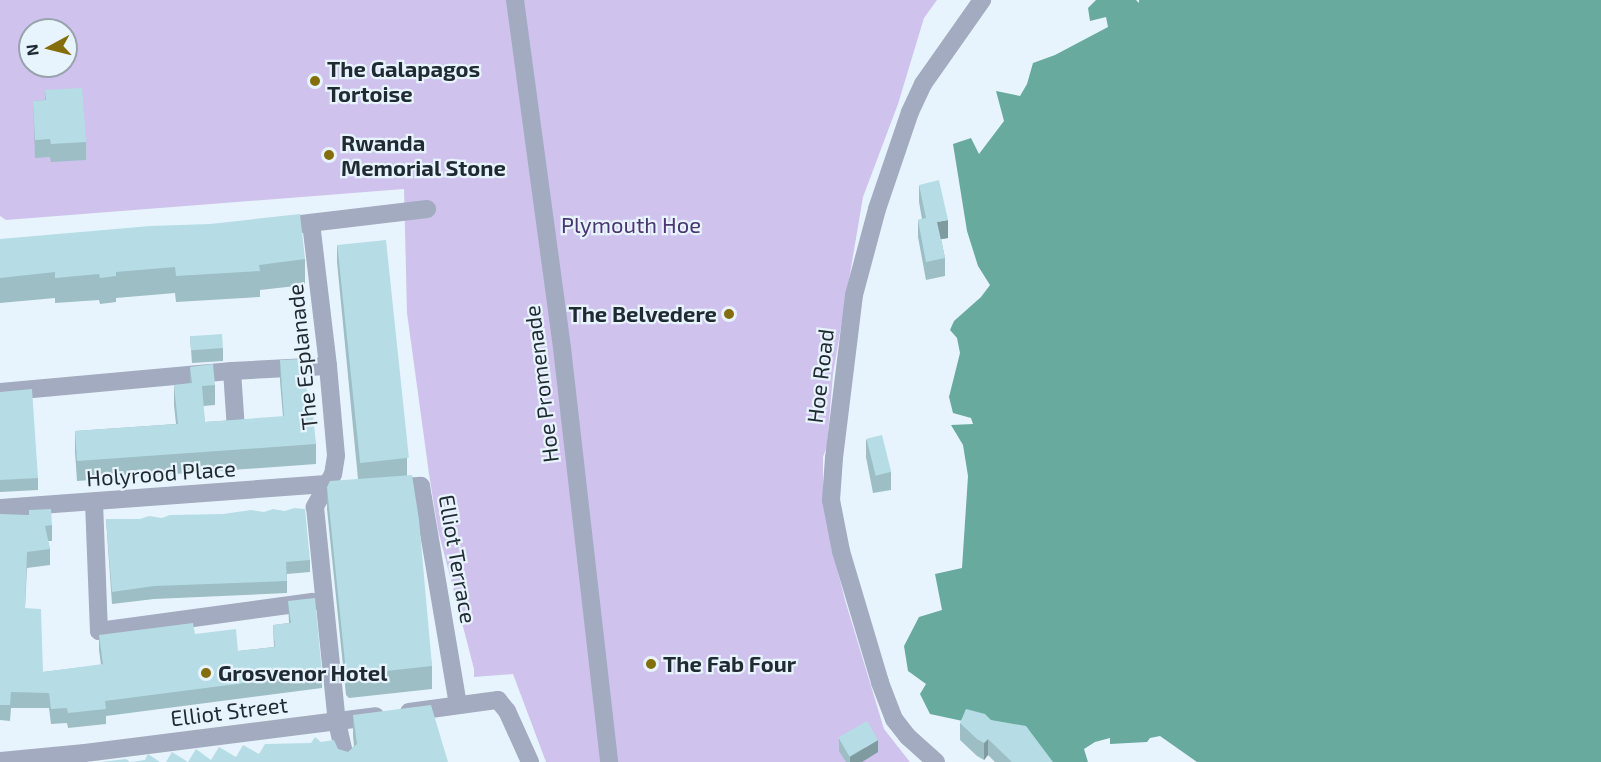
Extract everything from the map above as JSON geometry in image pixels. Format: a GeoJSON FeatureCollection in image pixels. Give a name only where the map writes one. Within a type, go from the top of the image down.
{"type":"FeatureCollection","features":[{"type":"Feature","properties":{"kind":"street","name":"Hoe Promenade"},"geometry":{"type":"LineString","coordinates":[[515,0],[562,348],[609,762]]}},
{"type":"Feature","properties":{"kind":"street","name":"Hoe Road"},"geometry":{"type":"LineString","coordinates":[[936,762],[908,737],[894,719],[880,682],[841,551],[831,500],[834,458],[855,295],[877,209],[910,112],[923,84],[982,0]]}},
{"type":"Feature","properties":{"kind":"street"},"geometry":{"type":"LineString","coordinates":[[282,225],[427,209]]}},
{"type":"Feature","properties":{"kind":"street","name":"The Esplanade"},"geometry":{"type":"LineString","coordinates":[[311,223],[336,456],[330,489],[315,507],[326,600],[336,722],[346,762]]}},
{"type":"Feature","properties":{"kind":"street"},"geometry":{"type":"LineString","coordinates":[[0,392],[232,371],[328,366]]}},
{"type":"Feature","properties":{"kind":"street"},"geometry":{"type":"LineString","coordinates":[[232,371],[236,429]]}},
{"type":"Feature","properties":{"kind":"street","name":"Elliot Terrace"},"geometry":{"type":"LineString","coordinates":[[376,489],[421,486],[458,704]]}},
{"type":"Feature","properties":{"kind":"street","name":"Holyrood Place"},"geometry":{"type":"LineString","coordinates":[[0,508],[330,489]]}},
{"type":"Feature","properties":{"kind":"street"},"geometry":{"type":"LineString","coordinates":[[94,502],[99,631],[326,600]]}},
{"type":"Feature","properties":{"kind":"street","name":"Elliot Street"},"geometry":{"type":"LineString","coordinates":[[0,761],[85,753],[498,700],[507,711],[530,762]]}},
{"type":"Feature","properties":{"kind":"green space","name":"Plymouth Hoe"},"geometry":{"type":"Polygon","coordinates":[[[0,0],[937,0],[924,18],[898,104],[863,197],[833,374],[827,446],[823,457],[823,488],[836,564],[845,600],[884,729],[910,762],[546,762],[513,674],[474,677],[474,669],[438,530],[429,474],[407,313],[404,189],[6,220],[0,216],[0,0]]]}},
{"type":"Feature","properties":{"kind":"shaded area"},"geometry":{"type":"Polygon","coordinates":[[[1096,0],[1136,0],[1139,3],[1139,0],[1601,0],[1601,762],[1197,762],[1160,736],[1150,738],[1147,742],[1110,744],[1110,738],[1095,742],[1084,749],[1088,762],[1045,762],[986,726],[930,714],[920,694],[926,684],[908,671],[904,646],[919,617],[942,610],[935,574],[962,568],[968,476],[963,445],[951,425],[973,424],[971,418],[953,413],[949,397],[960,353],[957,338],[950,330],[954,321],[981,297],[990,285],[978,266],[967,231],[953,144],[971,138],[979,154],[1004,121],[996,91],[1020,96],[1027,84],[1033,63],[1055,55],[1108,27],[1106,17],[1090,21],[1088,8],[1096,0]]]}},
{"type":"Feature","properties":{"kind":"building"},"geometry":{"type":"Polygon","coordinates":[[[82,88],[86,142],[51,144],[50,139],[35,140],[33,101],[46,100],[45,90],[82,88]]]}},
{"type":"Feature","properties":{"kind":"building"},"geometry":{"type":"Polygon","coordinates":[[[939,180],[948,220],[937,222],[945,258],[926,262],[918,220],[926,218],[919,185],[939,180]]]}},
{"type":"Feature","properties":{"kind":"building"},"geometry":{"type":"Polygon","coordinates":[[[300,214],[305,259],[259,265],[260,271],[176,276],[175,267],[116,272],[116,276],[100,278],[99,274],[55,278],[55,272],[0,278],[0,239],[150,226],[210,224],[300,214]]]}},
{"type":"Feature","properties":{"kind":"building"},"geometry":{"type":"Polygon","coordinates":[[[386,240],[409,458],[360,463],[337,245],[386,240]]]}},
{"type":"Feature","properties":{"kind":"building"},"geometry":{"type":"Polygon","coordinates":[[[222,334],[223,348],[191,350],[190,336],[222,334]]]}},
{"type":"Feature","properties":{"kind":"building"},"geometry":{"type":"Polygon","coordinates":[[[304,359],[309,415],[313,414],[316,444],[77,461],[75,431],[178,424],[174,385],[192,383],[190,367],[213,364],[215,385],[202,386],[205,422],[284,416],[280,360],[304,359]]]}},
{"type":"Feature","properties":{"kind":"building"},"geometry":{"type":"Polygon","coordinates":[[[32,389],[38,478],[0,480],[0,392],[32,389]]]}},
{"type":"Feature","properties":{"kind":"building"},"geometry":{"type":"Polygon","coordinates":[[[882,435],[891,472],[876,476],[866,439],[882,435]]]}},
{"type":"Feature","properties":{"kind":"building"},"geometry":{"type":"Polygon","coordinates":[[[412,475],[419,520],[432,666],[349,675],[346,672],[327,487],[330,481],[412,475]]]}},
{"type":"Feature","properties":{"kind":"building"},"geometry":{"type":"Polygon","coordinates":[[[294,508],[305,509],[310,560],[286,562],[287,581],[154,586],[112,592],[106,519],[140,519],[149,516],[162,518],[170,515],[223,514],[251,510],[264,512],[273,509],[285,511],[294,508]]]}},
{"type":"Feature","properties":{"kind":"building"},"geometry":{"type":"Polygon","coordinates":[[[51,509],[52,525],[45,526],[50,549],[27,552],[25,608],[41,609],[43,672],[103,664],[99,635],[193,623],[195,634],[236,629],[238,651],[275,647],[273,625],[291,623],[288,601],[315,598],[322,673],[105,701],[106,709],[68,713],[67,708],[51,709],[49,693],[11,692],[10,705],[0,705],[0,514],[29,515],[29,510],[51,509]]]}},
{"type":"Feature","properties":{"kind":"building"},"geometry":{"type":"Polygon","coordinates":[[[431,705],[448,762],[188,762],[196,749],[211,760],[219,747],[236,757],[243,745],[259,754],[265,744],[311,743],[315,737],[321,742],[334,740],[338,749],[348,752],[357,744],[353,715],[431,705]]]}},
{"type":"Feature","properties":{"kind":"building"},"geometry":{"type":"Polygon","coordinates":[[[966,709],[985,714],[991,720],[1026,726],[1053,762],[1012,762],[988,739],[984,743],[977,739],[960,723],[966,709]]]}},
{"type":"Feature","properties":{"kind":"building"},"geometry":{"type":"Polygon","coordinates":[[[867,721],[878,740],[849,757],[838,738],[867,721]]]}},
{"type":"Feature","properties":{"kind":"building"},"geometry":{"type":"Polygon","coordinates":[[[172,752],[188,762],[166,762],[172,752]]]}},
{"type":"Feature","properties":{"kind":"building"},"geometry":{"type":"Polygon","coordinates":[[[148,754],[160,762],[130,762],[145,760],[148,754]]]}},
{"type":"Feature","properties":{"kind":"building"},"geometry":{"type":"Polygon","coordinates":[[[126,759],[130,762],[101,762],[126,759]]]}},
{"type":"Feature","properties":{"kind":"place","name":"The Galapagos Tortoise"},"geometry":{"type":"Point","coordinates":[315,81]}},
{"type":"Feature","properties":{"kind":"place","name":"Rwanda Memorial Stone"},"geometry":{"type":"Point","coordinates":[329,155]}},
{"type":"Feature","properties":{"kind":"place","name":"The Belvedere"},"geometry":{"type":"Point","coordinates":[729,314]}},
{"type":"Feature","properties":{"kind":"place","name":"The Fab Four"},"geometry":{"type":"Point","coordinates":[651,664]}},
{"type":"Feature","properties":{"kind":"place","name":"Grosvenor Hotel"},"geometry":{"type":"Point","coordinates":[206,673]}}]}
